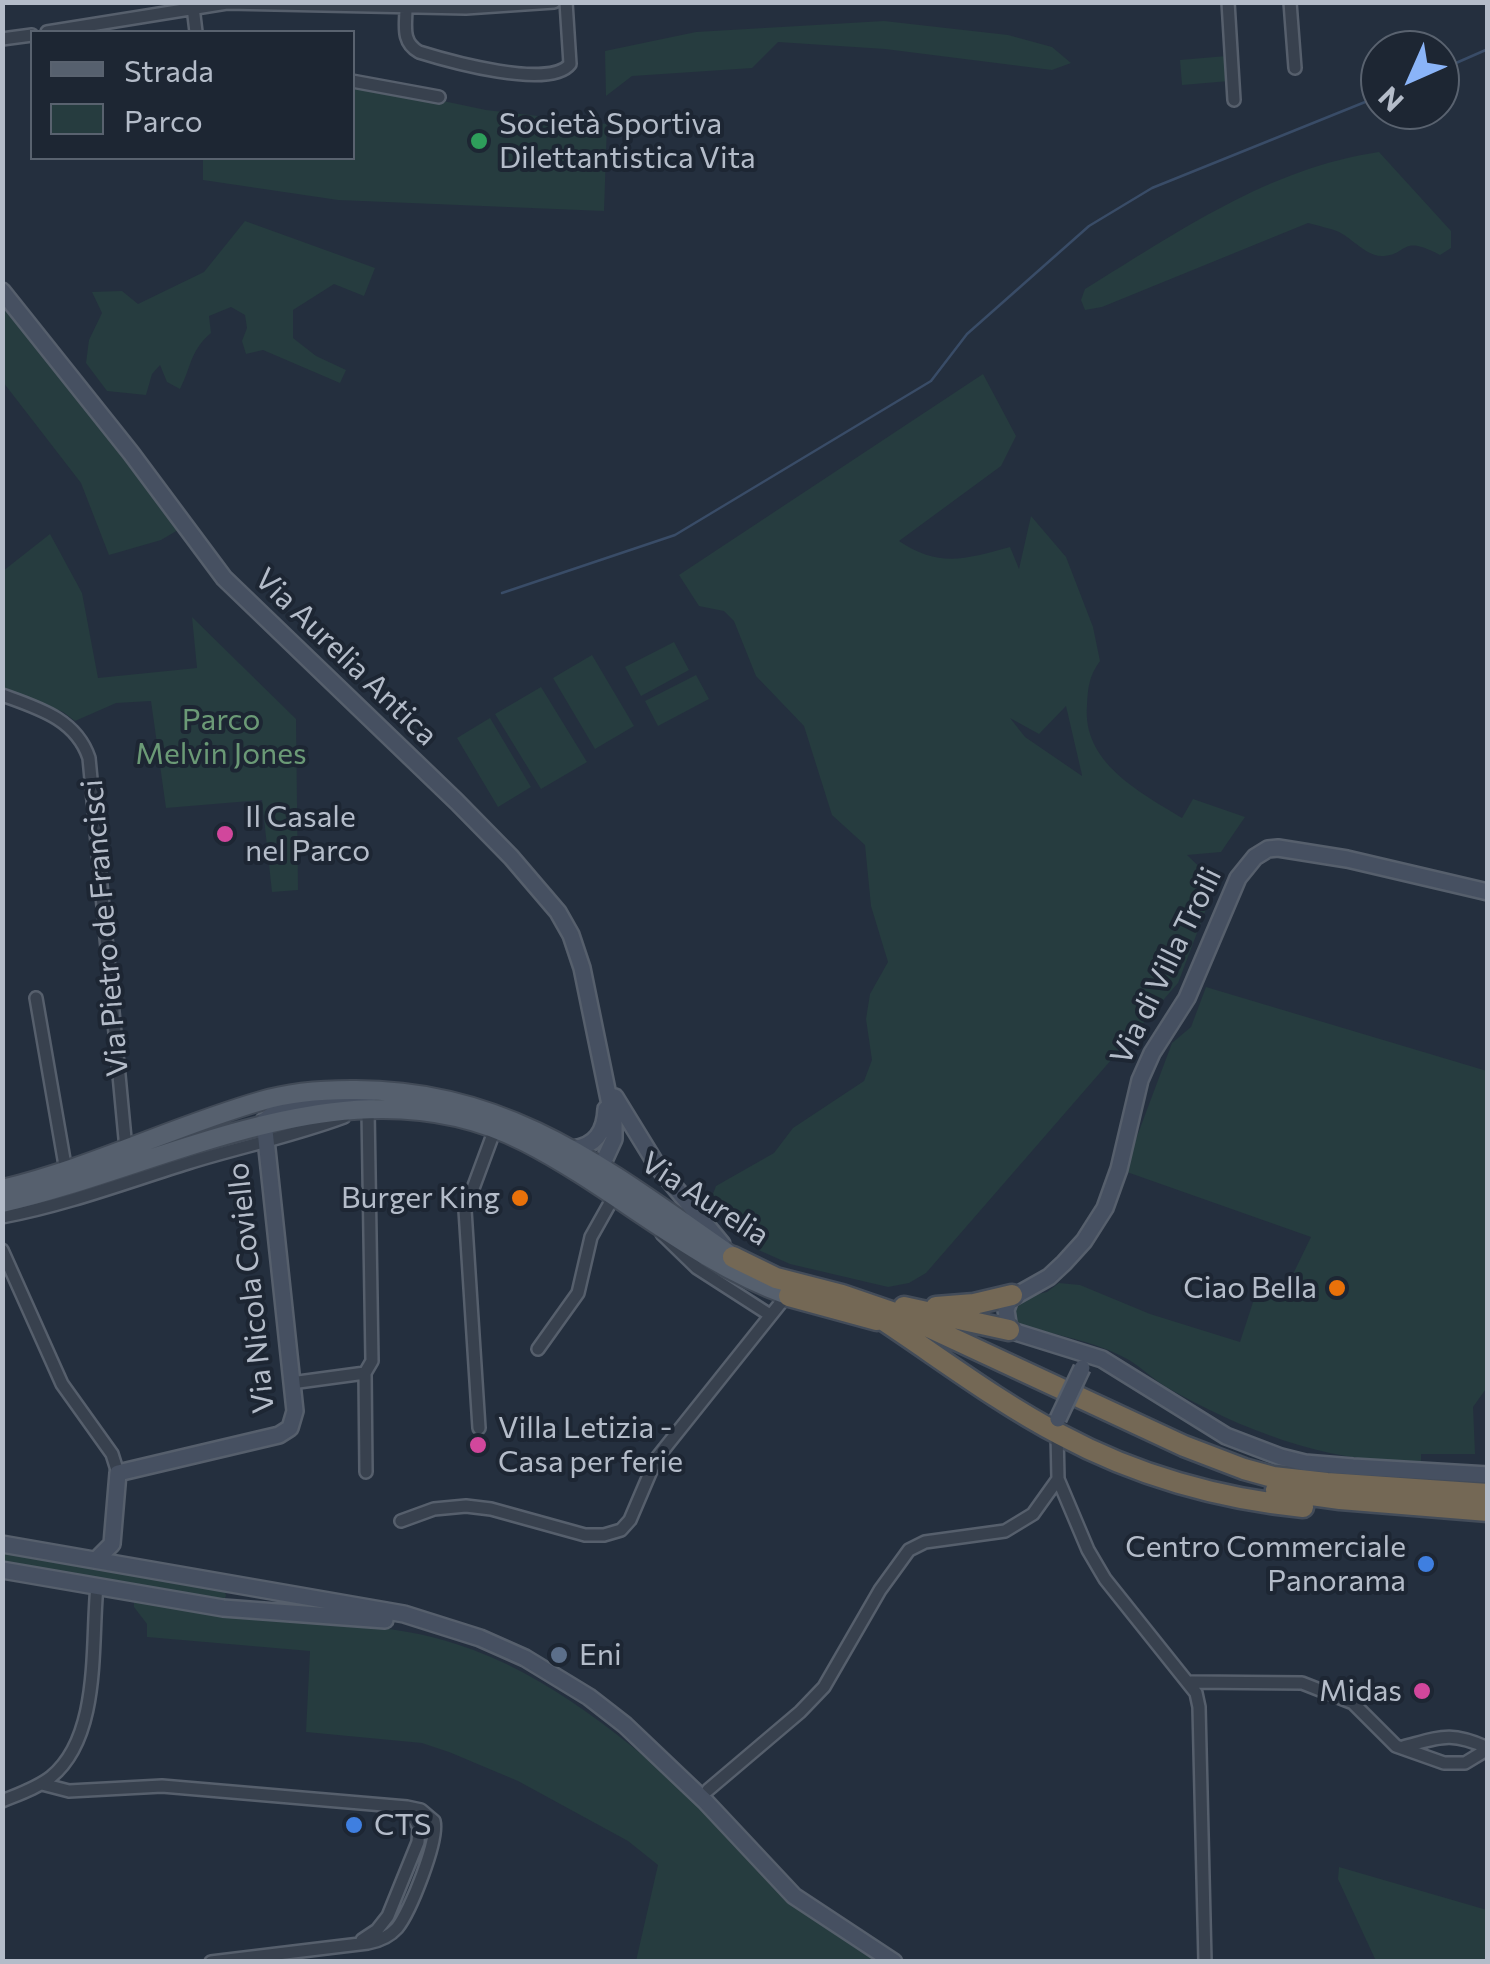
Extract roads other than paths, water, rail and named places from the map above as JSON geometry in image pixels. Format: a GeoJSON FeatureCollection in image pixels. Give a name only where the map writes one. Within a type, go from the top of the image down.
{"type":"FeatureCollection","features":[{"type":"Feature","properties":{"kind":"highway","name":"Via Aurelia"},"geometry":{"type":"LineString","coordinates":[[733,1256],[776,1278],[909,1318],[1166,1438],[1244,1469],[1327,1483],[1488,1494]]}},
{"type":"Feature","properties":{"kind":"highway","name":"Via Aurelia"},"geometry":{"type":"LineString","coordinates":[[787,1295],[886,1322],[1219,1473],[1298,1494],[1488,1511]]}},
{"type":"Feature","properties":{"kind":"highway"},"geometry":{"type":"LineString","coordinates":[[842,1295],[1010,1330]]}},
{"type":"Feature","properties":{"kind":"highway"},"geometry":{"type":"LineString","coordinates":[[907,1308],[956,1306],[1012,1296]]}},
{"type":"Feature","properties":{"kind":"highway"},"geometry":{"type":"LineString","coordinates":[[886,1322],[1057,1426],[1132,1466],[1253,1502],[1310,1507],[1393,1503]]}},
{"type":"Feature","properties":{"kind":"main road","name":"Via Aurelia"},"geometry":{"type":"LineString","coordinates":[[2,1189],[294,1094],[388,1090],[434,1096],[486,1109],[573,1149],[614,1196],[742,1277],[787,1295]]}},
{"type":"Feature","properties":{"kind":"main road","name":"Via Aurelia"},"geometry":{"type":"LineString","coordinates":[[2,1203],[241,1131],[264,1134],[362,1110],[427,1112],[495,1129],[598,1175],[733,1256]]}},
{"type":"Feature","properties":{"kind":"street"},"geometry":{"type":"LineString","coordinates":[[59,30],[193,7],[258,3],[406,8],[554,2]]}},
{"type":"Feature","properties":{"kind":"street"},"geometry":{"type":"LineString","coordinates":[[406,8],[406,37],[418,52],[512,73],[550,75],[562,72],[570,64],[566,2]]}},
{"type":"Feature","properties":{"kind":"street"},"geometry":{"type":"LineString","coordinates":[[1228,2],[1234,100]]}},
{"type":"Feature","properties":{"kind":"street"},"geometry":{"type":"LineString","coordinates":[[1290,2],[1295,68]]}},
{"type":"Feature","properties":{"kind":"street"},"geometry":{"type":"LineString","coordinates":[[193,7],[196,30]]}},
{"type":"Feature","properties":{"kind":"street"},"geometry":{"type":"LineString","coordinates":[[2,38],[30,35]]}},
{"type":"Feature","properties":{"kind":"street"},"geometry":{"type":"LineString","coordinates":[[355,82],[439,97]]}},
{"type":"Feature","properties":{"kind":"street","name":"Via Aurelia Antica"},"geometry":{"type":"LineString","coordinates":[[2,292],[131,453],[224,578],[457,802],[549,901],[567,927],[578,954],[606,1080]]}},
{"type":"Feature","properties":{"kind":"street","name":"Via Pietro de Francisci"},"geometry":{"type":"LineString","coordinates":[[2,696],[61,720],[82,740],[89,758],[126,1149]]}},
{"type":"Feature","properties":{"kind":"street","name":"Via di Villa Troili"},"geometry":{"type":"LineString","coordinates":[[1012,1296],[1045,1280],[1064,1264],[1105,1208],[1144,1070],[1188,998],[1238,878],[1255,856],[1273,848],[1320,854],[1488,892]]}},
{"type":"Feature","properties":{"kind":"street"},"geometry":{"type":"LineString","coordinates":[[36,998],[66,1170]]}},
{"type":"Feature","properties":{"kind":"street"},"geometry":{"type":"LineString","coordinates":[[598,1175],[614,1139],[606,1080]]}},
{"type":"Feature","properties":{"kind":"street"},"geometry":{"type":"LineString","coordinates":[[573,1149],[592,1143],[601,1132],[606,1080]]}},
{"type":"Feature","properties":{"kind":"street"},"geometry":{"type":"LineString","coordinates":[[606,1080],[658,1167]]}},
{"type":"Feature","properties":{"kind":"street"},"geometry":{"type":"LineString","coordinates":[[264,1134],[268,1115],[279,1109],[361,1098],[388,1090]]}},
{"type":"Feature","properties":{"kind":"street"},"geometry":{"type":"LineString","coordinates":[[362,1110],[372,1361],[365,1373],[366,1472]]}},
{"type":"Feature","properties":{"kind":"street"},"geometry":{"type":"LineString","coordinates":[[216,1117],[232,1120],[241,1131],[237,1144],[226,1151]]}},
{"type":"Feature","properties":{"kind":"street"},"geometry":{"type":"LineString","coordinates":[[479,1428],[465,1210],[495,1129]]}},
{"type":"Feature","properties":{"kind":"street","name":"Via Aurelia"},"geometry":{"type":"LineString","coordinates":[[2,1216],[226,1151],[264,1134]]}},
{"type":"Feature","properties":{"kind":"street","name":"Via Nicola Coviello"},"geometry":{"type":"LineString","coordinates":[[118,1473],[284,1434],[295,1414],[264,1134]]}},
{"type":"Feature","properties":{"kind":"street"},"geometry":{"type":"LineString","coordinates":[[614,1139],[620,1136],[630,1140],[658,1167],[733,1256]]}},
{"type":"Feature","properties":{"kind":"street"},"geometry":{"type":"LineString","coordinates":[[57,1189],[85,1195]]}},
{"type":"Feature","properties":{"kind":"street"},"geometry":{"type":"LineString","coordinates":[[538,1349],[578,1293],[591,1238],[614,1196]]}},
{"type":"Feature","properties":{"kind":"street","name":"Via Aurelia"},"geometry":{"type":"LineString","coordinates":[[652,1221],[697,1268],[770,1315]]}},
{"type":"Feature","properties":{"kind":"street"},"geometry":{"type":"LineString","coordinates":[[2,1250],[62,1384],[112,1454],[118,1473],[113,1538],[109,1550],[96,1560]]}},
{"type":"Feature","properties":{"kind":"street"},"geometry":{"type":"LineString","coordinates":[[401,1521],[434,1509],[466,1506],[491,1509],[585,1535],[621,1530],[630,1520],[656,1459],[787,1295]]}},
{"type":"Feature","properties":{"kind":"street"},"geometry":{"type":"LineString","coordinates":[[1012,1296],[1006,1306],[1010,1330],[1086,1361],[1226,1436],[1281,1457],[1353,1468],[1488,1475]]}},
{"type":"Feature","properties":{"kind":"street"},"geometry":{"type":"LineString","coordinates":[[1086,1361],[1057,1426],[1058,1479],[1088,1550],[1105,1579],[1190,1682],[1200,1707],[1205,1962]]}},
{"type":"Feature","properties":{"kind":"street"},"geometry":{"type":"LineString","coordinates":[[291,1384],[365,1373]]}},
{"type":"Feature","properties":{"kind":"street"},"geometry":{"type":"LineString","coordinates":[[708,1790],[824,1687],[880,1590],[909,1550],[925,1542],[1018,1526],[1038,1509],[1058,1479]]}},
{"type":"Feature","properties":{"kind":"street"},"geometry":{"type":"LineString","coordinates":[[113,1538],[126,1565]]}},
{"type":"Feature","properties":{"kind":"street"},"geometry":{"type":"LineString","coordinates":[[2,1544],[404,1614],[480,1638],[532,1661],[625,1725],[794,1896],[894,1962]]}},
{"type":"Feature","properties":{"kind":"street"},"geometry":{"type":"LineString","coordinates":[[2,1570],[222,1608],[384,1620],[467,1642],[544,1678],[654,1755]]}},
{"type":"Feature","properties":{"kind":"street"},"geometry":{"type":"LineString","coordinates":[[222,1608],[234,1594],[226,1583]]}},
{"type":"Feature","properties":{"kind":"street"},"geometry":{"type":"LineString","coordinates":[[2,1801],[42,1784],[72,1754],[85,1724],[97,1586]]}},
{"type":"Feature","properties":{"kind":"street"},"geometry":{"type":"LineString","coordinates":[[1190,1682],[1306,1684],[1352,1703],[1390,1742],[1402,1747],[1444,1762],[1465,1763],[1488,1749]]}},
{"type":"Feature","properties":{"kind":"street"},"geometry":{"type":"LineString","coordinates":[[1402,1747],[1461,1736],[1488,1749]]}},
{"type":"Feature","properties":{"kind":"street"},"geometry":{"type":"LineString","coordinates":[[42,1784],[69,1791],[162,1786],[408,1806],[418,1823],[419,1838],[392,1910],[374,1933],[348,1944],[212,1962]]}},
{"type":"Feature","properties":{"kind":"waterway"},"geometry":{"type":"LineString","coordinates":[[1460,61],[1488,49]]}},
{"type":"Feature","properties":{"kind":"waterway"},"geometry":{"type":"LineString","coordinates":[[502,593],[675,535],[931,381],[967,334],[1089,226],[1152,188],[1360,104]]}},
{"type":"Feature","properties":{"kind":"place","name":"Società Sportiva Dilettantistica Vita"},"geometry":{"type":"Point","coordinates":[479,141]}},
{"type":"Feature","properties":{"kind":"place","name":"Il Casale nel Parco"},"geometry":{"type":"Point","coordinates":[225,834]}},
{"type":"Feature","properties":{"kind":"place","name":"Burger King"},"geometry":{"type":"Point","coordinates":[520,1198]}},
{"type":"Feature","properties":{"kind":"place","name":"Ciao Bella"},"geometry":{"type":"Point","coordinates":[1337,1288]}},
{"type":"Feature","properties":{"kind":"place","name":"Villa Letizia - Casa per ferie"},"geometry":{"type":"Point","coordinates":[478,1445]}},
{"type":"Feature","properties":{"kind":"place","name":"Centro Commerciale Panorama"},"geometry":{"type":"Point","coordinates":[1426,1564]}},
{"type":"Feature","properties":{"kind":"place","name":"Eni"},"geometry":{"type":"Point","coordinates":[559,1655]}},
{"type":"Feature","properties":{"kind":"place","name":"Midas"},"geometry":{"type":"Point","coordinates":[1422,1691]}},
{"type":"Feature","properties":{"kind":"place","name":"CTS"},"geometry":{"type":"Point","coordinates":[354,1825]}},
{"type":"Feature","properties":{"kind":"park label","name":"Parco Melvin Jones"},"geometry":{"type":"Point","coordinates":[221,737]}}]}
